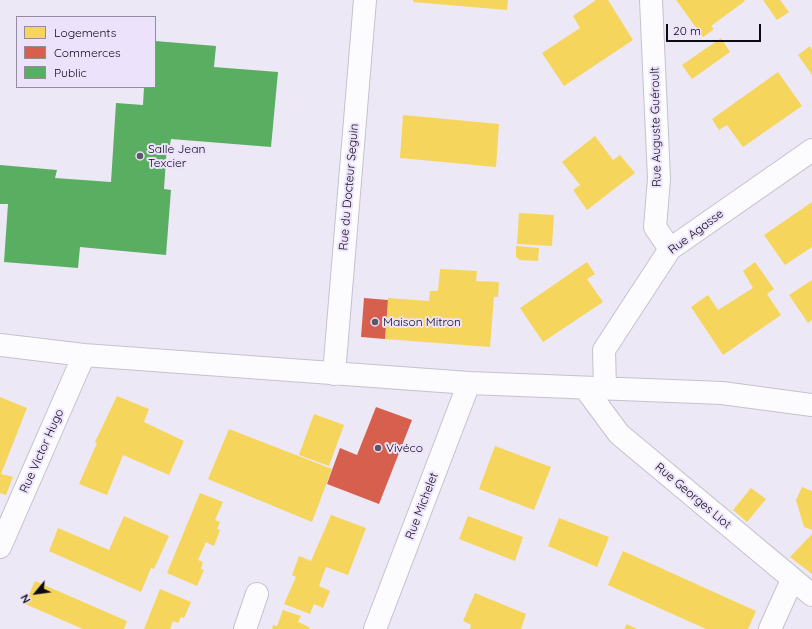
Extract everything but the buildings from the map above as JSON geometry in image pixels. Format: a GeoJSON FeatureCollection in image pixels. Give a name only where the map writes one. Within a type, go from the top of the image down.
{"type":"FeatureCollection","features":[{"type":"Feature","properties":{"kind":"street","name":"Rue du Docteur Seguin"},"geometry":{"type":"LineString","coordinates":[[334,374],[365,0]]}},
{"type":"Feature","properties":{"kind":"street","name":"Rue Auguste Guéroult"},"geometry":{"type":"LineString","coordinates":[[651,0],[659,179],[655,228],[670,249]]}},
{"type":"Feature","properties":{"kind":"street","name":"Rue Agasse"},"geometry":{"type":"LineString","coordinates":[[595,388],[604,350],[670,249],[812,150]]}},
{"type":"Feature","properties":{"kind":"street"},"geometry":{"type":"LineString","coordinates":[[0,345],[84,356],[334,374],[378,375],[469,383],[722,393],[812,405]]}},
{"type":"Feature","properties":{"kind":"street","name":"Rue Victor Hugo"},"geometry":{"type":"LineString","coordinates":[[0,547],[84,356]]}},
{"type":"Feature","properties":{"kind":"street","name":"Rue Michelet"},"geometry":{"type":"LineString","coordinates":[[375,629],[469,383]]}},
{"type":"Feature","properties":{"kind":"street","name":"Rue Georges Liot"},"geometry":{"type":"LineString","coordinates":[[595,388],[619,434],[812,596]]}},
{"type":"Feature","properties":{"kind":"street"},"geometry":{"type":"LineString","coordinates":[[770,629],[792,580]]}},
{"type":"Feature","properties":{"kind":"street"},"geometry":{"type":"LineString","coordinates":[[245,629],[257,594]]}},
{"type":"Feature","properties":{"kind":"place","name":"Salle Jean Texcier"},"geometry":{"type":"Point","coordinates":[140,156]}},
{"type":"Feature","properties":{"kind":"place","name":"Maison Mitron"},"geometry":{"type":"Point","coordinates":[375,322]}},
{"type":"Feature","properties":{"kind":"place","name":"Vivéco"},"geometry":{"type":"Point","coordinates":[378,448]}}]}
